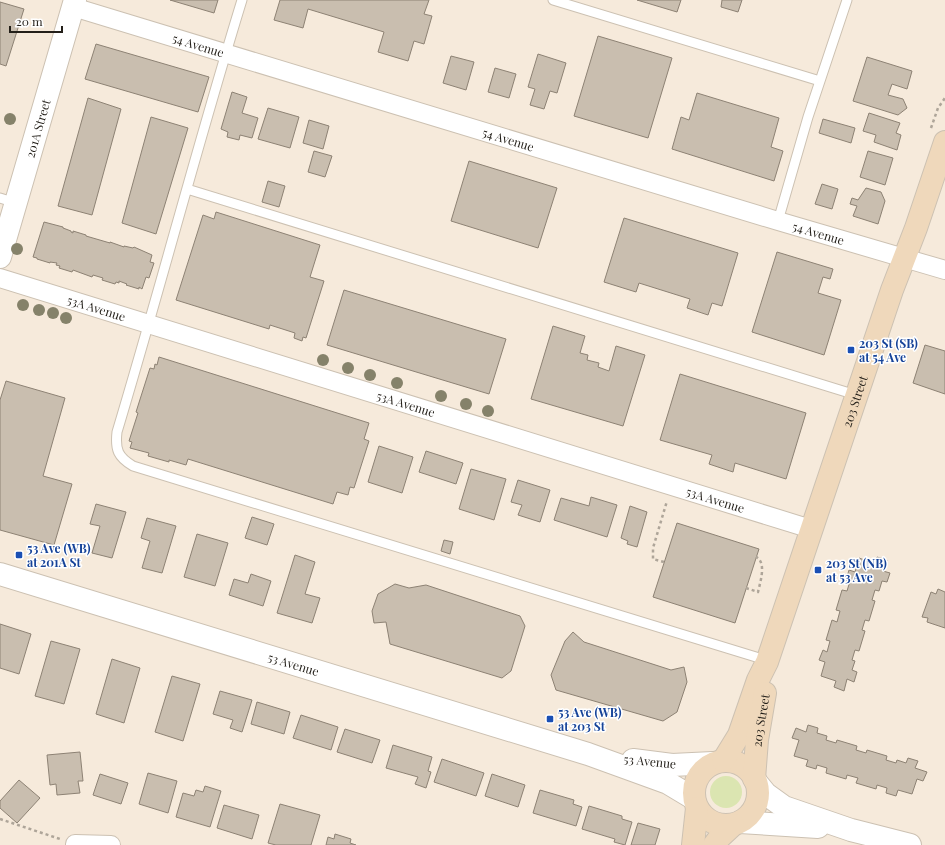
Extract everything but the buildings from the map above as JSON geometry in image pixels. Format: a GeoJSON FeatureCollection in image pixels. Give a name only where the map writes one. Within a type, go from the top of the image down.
{"type":"FeatureCollection","features":[{"type":"Feature","properties":{"kind":"main road","name":"203 Street"},"geometry":{"type":"LineString","coordinates":[[718,762],[739,735],[758,680],[767,662],[892,290],[916,228],[945,142]]}},
{"type":"Feature","properties":{"kind":"main road","name":"203 Street"},"geometry":{"type":"LineString","coordinates":[[755,781],[761,710],[767,681],[767,662]]}},
{"type":"Feature","properties":{"kind":"main road"},"geometry":{"type":"LineString","coordinates":[[693,845],[695,803],[694,787],[697,777],[704,769],[718,762],[734,761],[744,766],[751,773],[755,781],[758,794],[756,804],[751,813],[720,837],[714,845]]}},
{"type":"Feature","properties":{"kind":"main road"},"geometry":{"type":"LineString","coordinates":[[695,803],[703,816],[712,822],[722,825],[737,823]]}},
{"type":"Feature","properties":{"kind":"street","name":"54 Avenue"},"geometry":{"type":"LineString","coordinates":[[74,3],[225,53],[778,221],[945,270]]}},
{"type":"Feature","properties":{"kind":"street","name":"201A Street"},"geometry":{"type":"LineString","coordinates":[[0,257],[8,200],[74,3]]}},
{"type":"Feature","properties":{"kind":"street","name":"53A Avenue"},"geometry":{"type":"LineString","coordinates":[[0,278],[812,530]]}},
{"type":"Feature","properties":{"kind":"street","name":"53 Avenue"},"geometry":{"type":"LineString","coordinates":[[0,574],[588,754],[668,782],[695,803]]}},
{"type":"Feature","properties":{"kind":"street","name":"53 Avenue"},"geometry":{"type":"LineString","coordinates":[[588,754],[672,764],[718,762]]}},
{"type":"Feature","properties":{"kind":"street"},"geometry":{"type":"LineString","coordinates":[[755,781],[766,794],[784,807],[851,830],[910,845]]}},
{"type":"Feature","properties":{"kind":"street"},"geometry":{"type":"LineString","coordinates":[[737,823],[851,830]]}},
{"type":"Feature","properties":{"kind":"street"},"geometry":{"type":"LineString","coordinates":[[75,844],[110,845]]}},
{"type":"Feature","properties":{"kind":"lane"},"geometry":{"type":"LineString","coordinates":[[242,0],[225,53],[149,325],[117,432],[116,440],[118,453],[133,466],[767,662]]}},
{"type":"Feature","properties":{"kind":"lane"},"geometry":{"type":"LineString","coordinates":[[553,0],[820,81]]}},
{"type":"Feature","properties":{"kind":"lane"},"geometry":{"type":"LineString","coordinates":[[778,221],[808,117],[847,0]]}},
{"type":"Feature","properties":{"kind":"lane"},"geometry":{"type":"LineString","coordinates":[[187,189],[857,395]]}},
{"type":"Feature","properties":{"kind":"path"},"geometry":{"type":"LineString","coordinates":[[664,562],[653,559],[653,548],[667,501]]}},
{"type":"Feature","properties":{"kind":"path"},"geometry":{"type":"LineString","coordinates":[[746,588],[758,592],[762,568],[759,558],[756,557]]}},
{"type":"Feature","properties":{"kind":"path"},"geometry":{"type":"LineString","coordinates":[[0,819],[75,844]]}},
{"type":"Feature","properties":{"kind":"green space"},"geometry":{"type":"Polygon","coordinates":[[[723,776],[729,776],[739,783],[742,792],[741,798],[735,805],[729,808],[723,808],[713,801],[710,795],[710,789],[717,779],[723,776]]]}},
{"type":"Feature","properties":{"kind":"place","name":"203 St (SB) at 54 Ave"},"geometry":{"type":"Point","coordinates":[851,350]}},
{"type":"Feature","properties":{"kind":"place","name":"53 Ave (WB) at 201A St"},"geometry":{"type":"Point","coordinates":[19,555]}},
{"type":"Feature","properties":{"kind":"place","name":"203 St (NB) at 53 Ave"},"geometry":{"type":"Point","coordinates":[818,570]}},
{"type":"Feature","properties":{"kind":"place","name":"53 Ave (WB) at 203 St"},"geometry":{"type":"Point","coordinates":[550,719]}}]}
